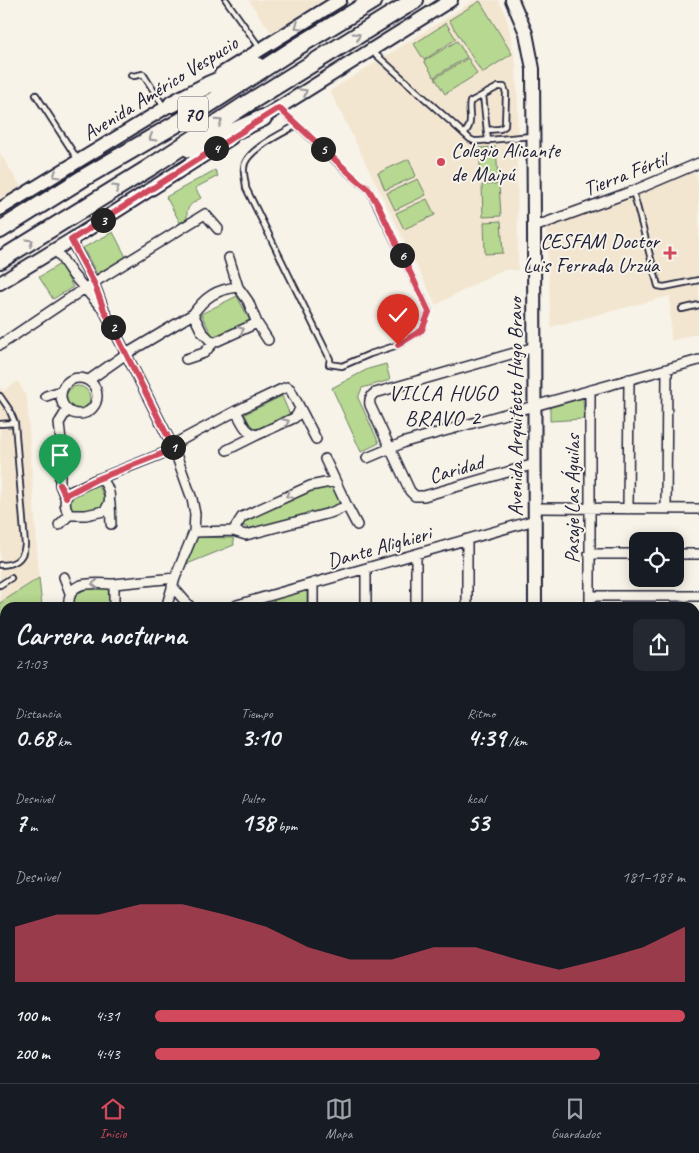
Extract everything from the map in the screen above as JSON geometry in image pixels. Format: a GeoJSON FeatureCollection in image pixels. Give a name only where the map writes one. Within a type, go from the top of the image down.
{"type":"FeatureCollection","features":[{"type":"Feature","properties":{"kind":"highway","name":"70"},"geometry":{"type":"LineString","coordinates":[[0,230],[195,113],[374,0]]}},
{"type":"Feature","properties":{"kind":"highway","name":"70"},"geometry":{"type":"LineString","coordinates":[[0,260],[414,0]]}},
{"type":"Feature","properties":{"kind":"highway"},"geometry":{"type":"LineString","coordinates":[[168,106],[208,85],[297,47]]}},
{"type":"Feature","properties":{"kind":"highway"},"geometry":{"type":"LineString","coordinates":[[149,168],[262,118]]}},
{"type":"Feature","properties":{"kind":"main road","name":"Avenida Américo Vespucio"},"geometry":{"type":"LineString","coordinates":[[0,209],[340,0]]}},
{"type":"Feature","properties":{"kind":"main road"},"geometry":{"type":"LineString","coordinates":[[0,283],[56,250],[262,118],[452,0]]}},
{"type":"Feature","properties":{"kind":"main road","name":"Avenida Arquitecto Hugo Bravo"},"geometry":{"type":"LineString","coordinates":[[512,0],[526,33],[533,70],[535,602]]}},
{"type":"Feature","properties":{"kind":"street","name":"Tierra Fértil"},"geometry":{"type":"LineString","coordinates":[[534,227],[632,191],[699,163]]}},
{"type":"Feature","properties":{"kind":"street"},"geometry":{"type":"LineString","coordinates":[[0,345],[85,288],[205,214],[218,229]]}},
{"type":"Feature","properties":{"kind":"street"},"geometry":{"type":"LineString","coordinates":[[71,240],[94,283],[104,310],[173,447],[192,499],[194,532],[173,582],[168,602]]}},
{"type":"Feature","properties":{"kind":"street"},"geometry":{"type":"LineString","coordinates":[[56,250],[73,275],[104,310]]}},
{"type":"Feature","properties":{"kind":"street"},"geometry":{"type":"LineString","coordinates":[[229,258],[238,287],[248,301],[257,323],[268,340]]}},
{"type":"Feature","properties":{"kind":"street"},"geometry":{"type":"LineString","coordinates":[[89,380],[126,354],[193,314],[201,304],[215,293],[226,288],[238,287]]}},
{"type":"Feature","properties":{"kind":"street"},"geometry":{"type":"LineString","coordinates":[[193,314],[202,332],[213,343]]}},
{"type":"Feature","properties":{"kind":"street"},"geometry":{"type":"LineString","coordinates":[[186,359],[204,353],[213,343],[257,323]]}},
{"type":"Feature","properties":{"kind":"street"},"geometry":{"type":"LineString","coordinates":[[390,448],[370,405],[370,398],[376,394],[535,347]]}},
{"type":"Feature","properties":{"kind":"street"},"geometry":{"type":"LineString","coordinates":[[367,458],[405,442],[699,360]]}},
{"type":"Feature","properties":{"kind":"street"},"geometry":{"type":"LineString","coordinates":[[666,509],[667,369]]}},
{"type":"Feature","properties":{"kind":"street"},"geometry":{"type":"LineString","coordinates":[[78,377],[89,380],[97,393],[94,407],[88,412],[81,414],[74,414],[67,410],[61,402],[63,386],[72,378],[78,377]]}},
{"type":"Feature","properties":{"kind":"street"},"geometry":{"type":"LineString","coordinates":[[628,509],[629,379]]}},
{"type":"Feature","properties":{"kind":"street"},"geometry":{"type":"LineString","coordinates":[[66,497],[71,492],[95,480],[173,447],[236,411],[287,387],[290,389],[316,439]]}},
{"type":"Feature","properties":{"kind":"street","name":"Pasaje Las Águilas"},"geometry":{"type":"LineString","coordinates":[[590,390],[590,602]]}},
{"type":"Feature","properties":{"kind":"street"},"geometry":{"type":"LineString","coordinates":[[46,396],[61,391]]}},
{"type":"Feature","properties":{"kind":"street"},"geometry":{"type":"LineString","coordinates":[[227,450],[294,418],[300,408]]}},
{"type":"Feature","properties":{"kind":"street"},"geometry":{"type":"LineString","coordinates":[[62,451],[59,423],[67,410]]}},
{"type":"Feature","properties":{"kind":"street"},"geometry":{"type":"LineString","coordinates":[[236,411],[247,431],[257,435]]}},
{"type":"Feature","properties":{"kind":"street","name":"Caridad"},"geometry":{"type":"LineString","coordinates":[[390,448],[410,490],[415,496],[424,496],[535,464]]}},
{"type":"Feature","properties":{"kind":"street"},"geometry":{"type":"LineString","coordinates":[[325,459],[357,524]]}},
{"type":"Feature","properties":{"kind":"street"},"geometry":{"type":"LineString","coordinates":[[60,474],[60,485],[66,497],[65,506],[69,515]]}},
{"type":"Feature","properties":{"kind":"street"},"geometry":{"type":"LineString","coordinates":[[101,478],[110,495],[112,524]]}},
{"type":"Feature","properties":{"kind":"street"},"geometry":{"type":"LineString","coordinates":[[233,531],[242,517],[310,486],[335,481]]}},
{"type":"Feature","properties":{"kind":"street"},"geometry":{"type":"LineString","coordinates":[[59,525],[69,515],[86,516],[104,511],[110,502]]}},
{"type":"Feature","properties":{"kind":"street"},"geometry":{"type":"LineString","coordinates":[[194,532],[233,531],[246,535],[330,513],[348,506]]}},
{"type":"Feature","properties":{"kind":"street","name":"Dante Alighieri"},"geometry":{"type":"LineString","coordinates":[[254,602],[467,540],[535,514],[590,509],[699,508]]}},
{"type":"Feature","properties":{"kind":"street"},"geometry":{"type":"LineString","coordinates":[[466,602],[467,540]]}},
{"type":"Feature","properties":{"kind":"street"},"geometry":{"type":"LineString","coordinates":[[416,554],[416,602]]}},
{"type":"Feature","properties":{"kind":"street"},"geometry":{"type":"LineString","coordinates":[[589,554],[629,554]]}},
{"type":"Feature","properties":{"kind":"street"},"geometry":{"type":"LineString","coordinates":[[684,554],[699,554]]}},
{"type":"Feature","properties":{"kind":"street"},"geometry":{"type":"LineString","coordinates":[[366,568],[366,602]]}},
{"type":"Feature","properties":{"kind":"street"},"geometry":{"type":"LineString","coordinates":[[64,577],[70,593]]}},
{"type":"Feature","properties":{"kind":"street"},"geometry":{"type":"LineString","coordinates":[[68,602],[70,593],[81,585],[173,582]]}},
{"type":"Feature","properties":{"kind":"street"},"geometry":{"type":"LineString","coordinates":[[173,582],[187,602]]}},
{"type":"Feature","properties":{"kind":"street"},"geometry":{"type":"LineString","coordinates":[[114,584],[114,602]]}},
{"type":"Feature","properties":{"kind":"street"},"geometry":{"type":"LineString","coordinates":[[312,602],[313,584]]}},
{"type":"Feature","properties":{"kind":"street"},"geometry":{"type":"LineString","coordinates":[[590,596],[699,596]]}},
{"type":"Feature","properties":{"kind":"lane"},"geometry":{"type":"LineString","coordinates":[[226,0],[261,49]]}},
{"type":"Feature","properties":{"kind":"lane"},"geometry":{"type":"LineString","coordinates":[[371,50],[474,141],[533,136]]}},
{"type":"Feature","properties":{"kind":"lane"},"geometry":{"type":"LineString","coordinates":[[131,75],[143,74],[168,106]]}},
{"type":"Feature","properties":{"kind":"lane"},"geometry":{"type":"LineString","coordinates":[[464,134],[470,122],[470,102],[498,87],[504,87],[506,89],[505,126],[500,129],[487,130]]}},
{"type":"Feature","properties":{"kind":"lane"},"geometry":{"type":"LineString","coordinates":[[36,95],[78,161]]}},
{"type":"Feature","properties":{"kind":"lane"},"geometry":{"type":"LineString","coordinates":[[483,95],[488,141]]}},
{"type":"Feature","properties":{"kind":"lane"},"geometry":{"type":"LineString","coordinates":[[279,108],[369,190],[429,312],[422,330],[398,345],[342,366],[329,364],[330,360],[246,188],[244,168],[246,159],[259,147],[297,125]]}},
{"type":"Feature","properties":{"kind":"lane"},"geometry":{"type":"LineString","coordinates":[[632,191],[658,286],[664,287],[699,280]]}},
{"type":"Feature","properties":{"kind":"lane"},"geometry":{"type":"LineString","coordinates":[[682,309],[699,304]]}},
{"type":"Feature","properties":{"kind":"lane"},"geometry":{"type":"LineString","coordinates":[[0,396],[9,409],[15,423],[25,545],[17,561],[9,565],[0,565]]}},
{"type":"Feature","properties":{"kind":"lane"},"geometry":{"type":"LineString","coordinates":[[0,424],[15,423]]}},
{"type":"Feature","properties":{"kind":"lane"},"geometry":{"type":"LineString","coordinates":[[0,585],[11,578]]}},
{"type":"Feature","properties":{"kind":"shaded area"},"geometry":{"type":"Polygon","coordinates":[[[248,0],[323,0],[272,33],[248,0]]]}},
{"type":"Feature","properties":{"kind":"shaded area","name":"Colegio Alicante de Maipú"},"geometry":{"type":"Polygon","coordinates":[[[475,0],[498,0],[504,10],[509,27],[516,65],[518,108],[518,270],[498,272],[436,305],[330,91],[475,0]]]}},
{"type":"Feature","properties":{"kind":"shaded area"},"geometry":{"type":"Polygon","coordinates":[[[0,153],[21,187],[0,200],[0,153]]]}},
{"type":"Feature","properties":{"kind":"shaded area"},"geometry":{"type":"Polygon","coordinates":[[[695,172],[699,186],[699,333],[671,341],[670,296],[551,327],[546,228],[695,172]]]}},
{"type":"Feature","properties":{"kind":"shaded area"},"geometry":{"type":"Polygon","coordinates":[[[18,381],[27,399],[39,578],[0,602],[0,386],[3,391],[18,381]]]}},
{"type":"Feature","properties":{"kind":"green space"},"geometry":{"type":"Polygon","coordinates":[[[480,1],[512,54],[482,73],[449,20],[480,1]]]}},
{"type":"Feature","properties":{"kind":"green space"},"geometry":{"type":"Polygon","coordinates":[[[446,23],[456,39],[424,60],[414,44],[446,23]]]}},
{"type":"Feature","properties":{"kind":"green space"},"geometry":{"type":"Polygon","coordinates":[[[457,41],[467,57],[434,77],[424,61],[457,41]]]}},
{"type":"Feature","properties":{"kind":"green space"},"geometry":{"type":"Polygon","coordinates":[[[468,58],[477,74],[445,94],[435,78],[468,58]]]}},
{"type":"Feature","properties":{"kind":"green space"},"geometry":{"type":"Polygon","coordinates":[[[496,147],[498,178],[481,179],[479,148],[496,147]]]}},
{"type":"Feature","properties":{"kind":"green space"},"geometry":{"type":"Polygon","coordinates":[[[409,159],[416,176],[385,190],[378,173],[409,159]]]}},
{"type":"Feature","properties":{"kind":"green space"},"geometry":{"type":"Polygon","coordinates":[[[215,170],[218,176],[195,188],[201,198],[188,208],[188,223],[182,226],[166,197],[215,170]]]}},
{"type":"Feature","properties":{"kind":"green space"},"geometry":{"type":"Polygon","coordinates":[[[418,179],[426,195],[395,210],[387,193],[418,179]]]}},
{"type":"Feature","properties":{"kind":"green space"},"geometry":{"type":"Polygon","coordinates":[[[499,184],[501,216],[483,217],[482,185],[499,184]]]}},
{"type":"Feature","properties":{"kind":"green space"},"geometry":{"type":"Polygon","coordinates":[[[427,199],[435,215],[404,229],[396,213],[427,199]]]}},
{"type":"Feature","properties":{"kind":"green space"},"geometry":{"type":"Polygon","coordinates":[[[501,221],[503,253],[485,254],[484,222],[501,221]]]}},
{"type":"Feature","properties":{"kind":"green space"},"geometry":{"type":"Polygon","coordinates":[[[113,232],[126,257],[97,274],[83,248],[113,232]]]}},
{"type":"Feature","properties":{"kind":"green space"},"geometry":{"type":"Polygon","coordinates":[[[60,264],[73,287],[53,299],[39,277],[60,264]]]}},
{"type":"Feature","properties":{"kind":"green space"},"geometry":{"type":"Polygon","coordinates":[[[237,296],[250,321],[214,339],[201,314],[237,296]]]}},
{"type":"Feature","properties":{"kind":"green space"},"geometry":{"type":"Polygon","coordinates":[[[386,364],[390,380],[362,388],[358,398],[379,443],[361,452],[332,388],[368,369],[386,364]]]}},
{"type":"Feature","properties":{"kind":"green space"},"geometry":{"type":"Polygon","coordinates":[[[78,386],[87,389],[90,398],[87,407],[78,410],[69,407],[66,398],[69,389],[78,386]]]}},
{"type":"Feature","properties":{"kind":"green space"},"geometry":{"type":"Polygon","coordinates":[[[282,396],[290,415],[253,432],[245,414],[282,396]]]}},
{"type":"Feature","properties":{"kind":"green space"},"geometry":{"type":"Polygon","coordinates":[[[583,397],[584,419],[550,421],[550,407],[583,397]]]}},
{"type":"Feature","properties":{"kind":"green space"},"geometry":{"type":"Polygon","coordinates":[[[98,484],[106,501],[103,507],[74,511],[69,507],[74,495],[98,484]]]}},
{"type":"Feature","properties":{"kind":"green space"},"geometry":{"type":"Polygon","coordinates":[[[333,485],[341,503],[329,509],[251,529],[243,526],[246,519],[310,490],[333,485]]]}},
{"type":"Feature","properties":{"kind":"green space"},"geometry":{"type":"Polygon","coordinates":[[[196,537],[233,538],[234,545],[187,564],[196,537]]]}},
{"type":"Feature","properties":{"kind":"green space"},"geometry":{"type":"Polygon","coordinates":[[[39,578],[41,602],[2,602],[39,578]]]}},
{"type":"Feature","properties":{"kind":"green space"},"geometry":{"type":"Polygon","coordinates":[[[108,588],[109,602],[73,602],[74,597],[85,589],[108,588]]]}},
{"type":"Feature","properties":{"kind":"green space"},"geometry":{"type":"Polygon","coordinates":[[[307,588],[307,602],[266,602],[307,588]]]}},
{"type":"Feature","properties":{"kind":"place","name":"Colegio Alicante de Maipú"},"geometry":{"type":"Point","coordinates":[441,162]}},
{"type":"Feature","properties":{"kind":"place","name":"CESFAM Doctor Luis Ferrada Urzúa"},"geometry":{"type":"Point","coordinates":[670,253]}},
{"type":"Feature","properties":{"kind":"district","name":"VILLA HUGO BRAVO 2"},"geometry":{"type":"Point","coordinates":[443,406]}},
{"type":"Feature","properties":{"kind":"route"},"geometry":{"type":"LineString","coordinates":[[60,485],[66,497],[68,494],[98,478],[174,449],[104,310],[94,283],[71,240],[279,108],[369,190],[378,205],[429,312],[422,330],[398,345]]}}]}
